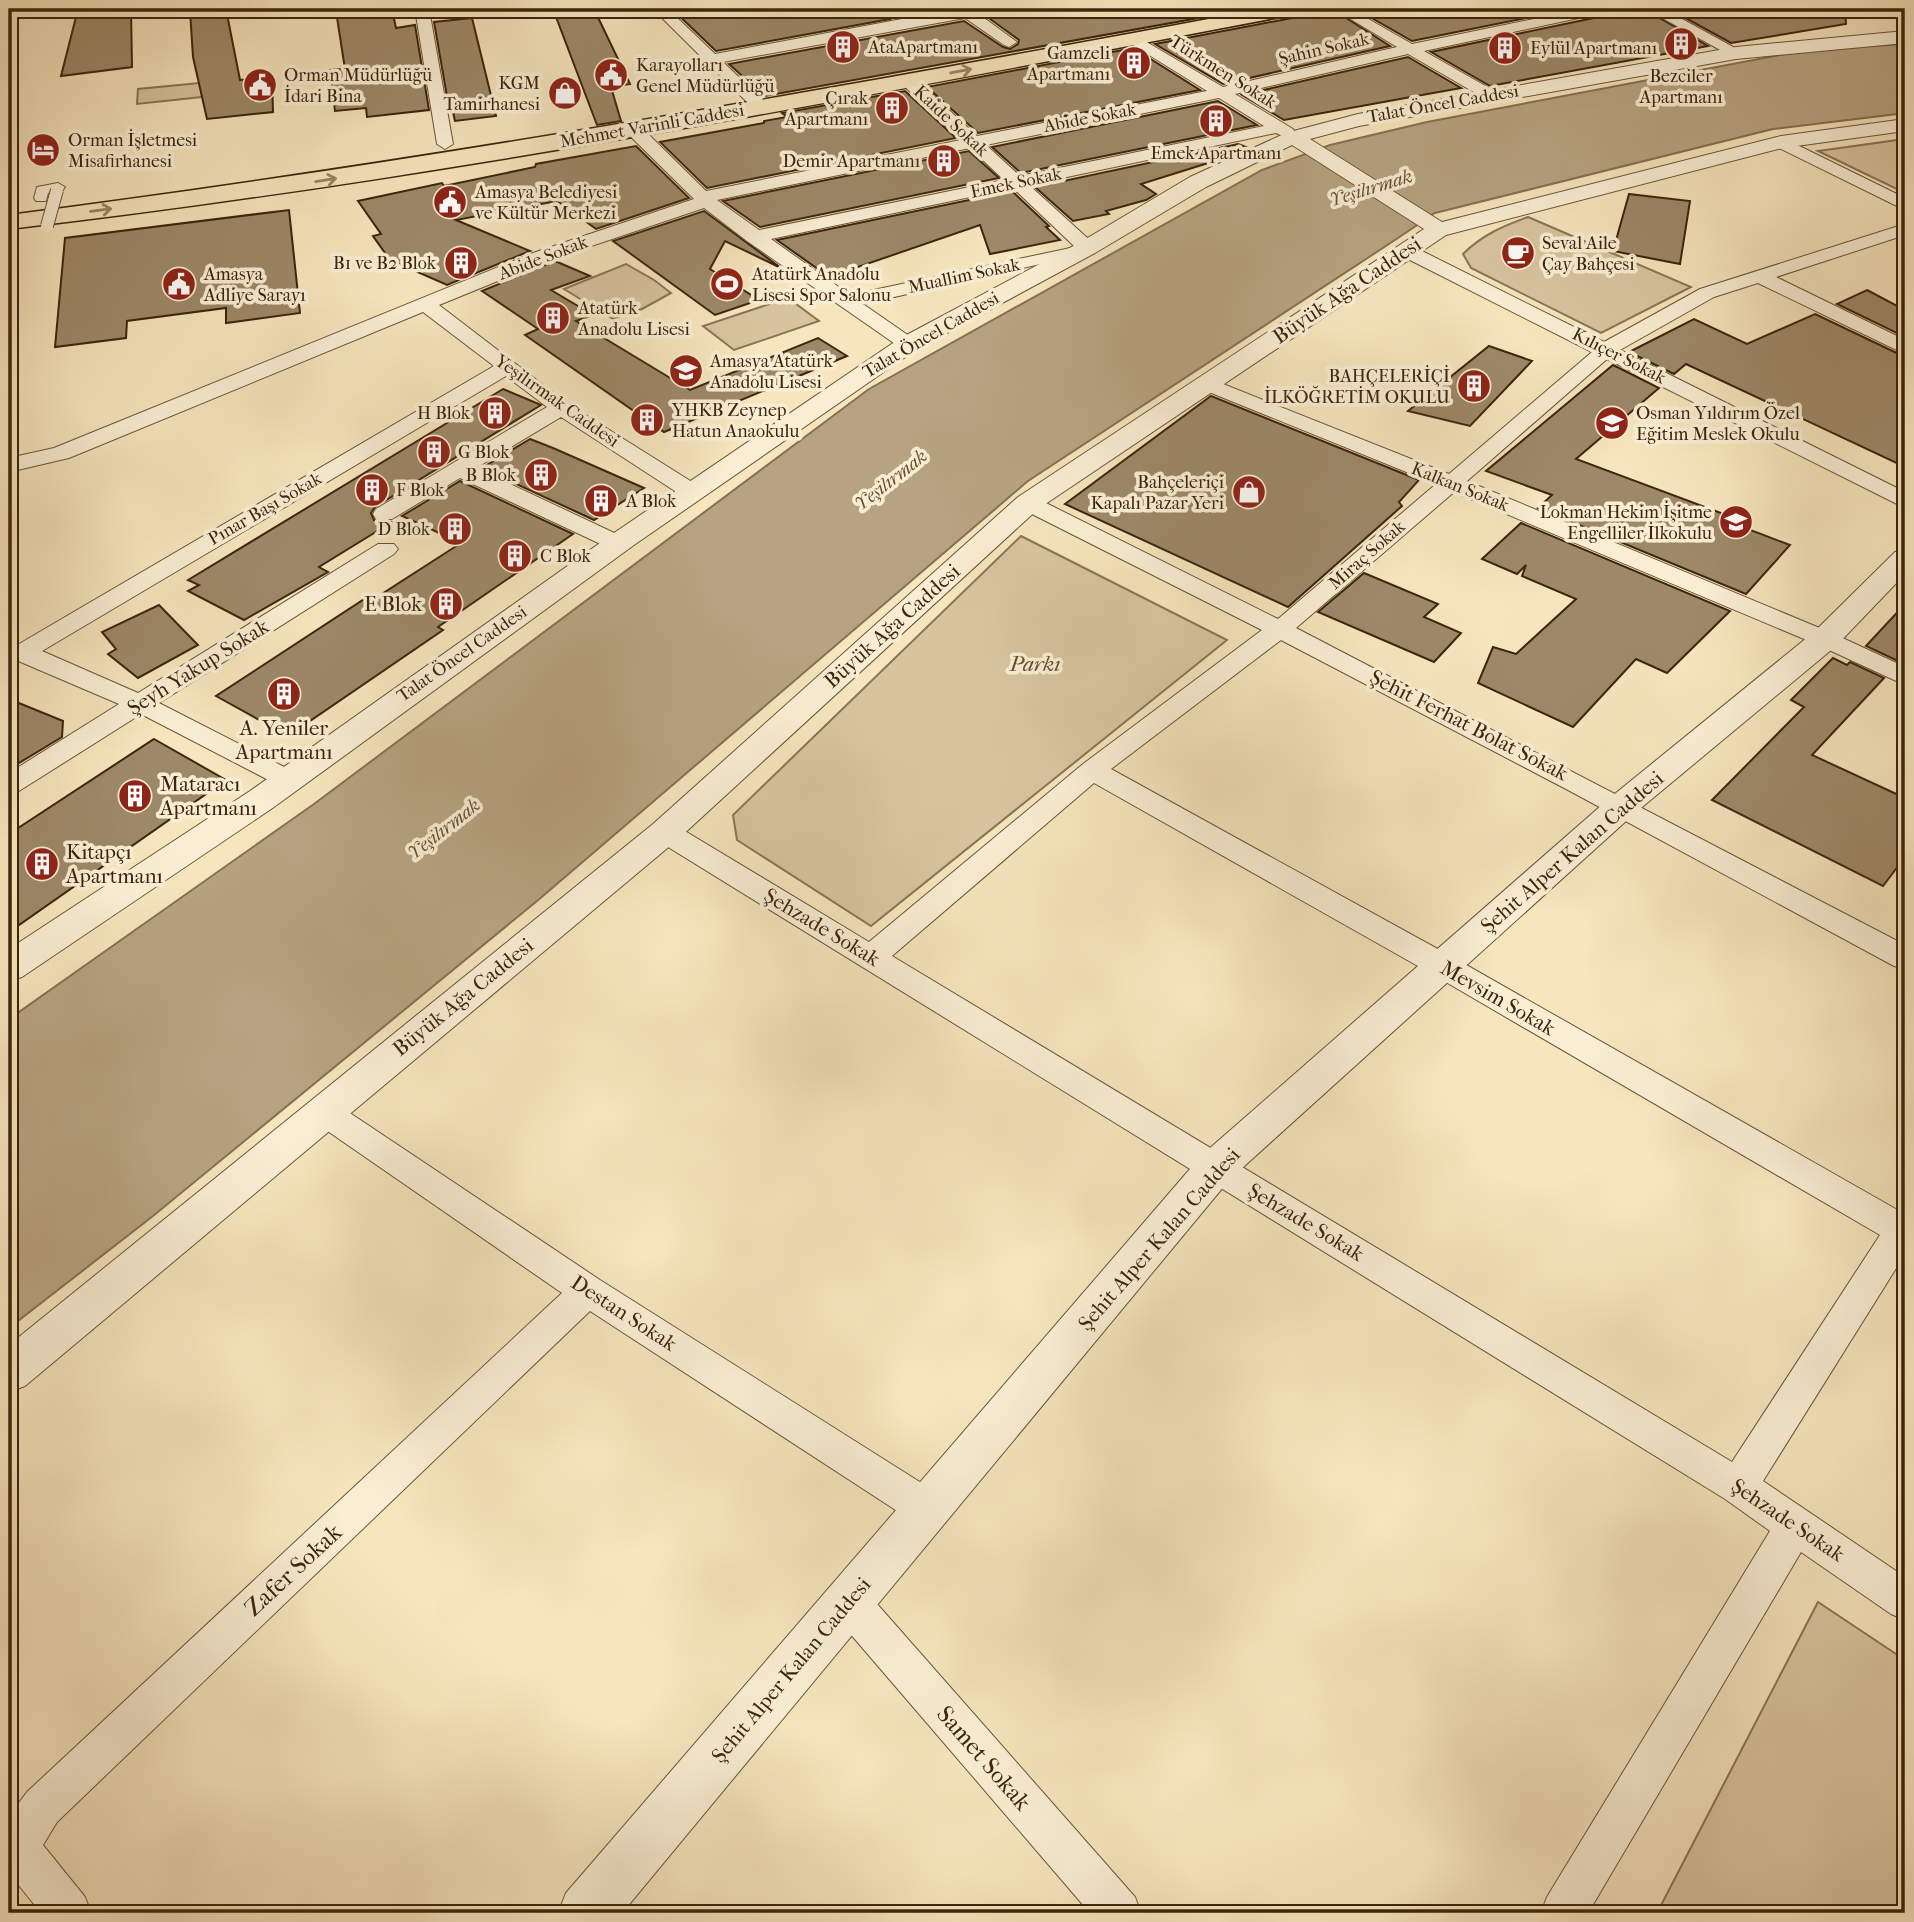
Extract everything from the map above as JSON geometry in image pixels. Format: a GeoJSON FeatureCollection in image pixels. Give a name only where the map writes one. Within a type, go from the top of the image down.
{"type":"FeatureCollection","features":[{"type":"Feature","properties":{"kind":"main road","name":"Mehmet Varinli Caddesi"},"geometry":{"type":"LineString","coordinates":[[9,218],[52,192],[146,188],[445,144],[1009,42],[1209,9]]}},
{"type":"Feature","properties":{"kind":"main road","name":"Mehmet Varinli Caddesi"},"geometry":{"type":"LineString","coordinates":[[9,218],[307,183],[634,130],[1291,9]]}},
{"type":"Feature","properties":{"kind":"street"},"geometry":{"type":"LineString","coordinates":[[422,9],[445,144]]}},
{"type":"Feature","properties":{"kind":"street"},"geometry":{"type":"LineString","coordinates":[[660,9],[761,107]]}},
{"type":"Feature","properties":{"kind":"street"},"geometry":{"type":"LineString","coordinates":[[912,9],[965,11],[1009,42]]}},
{"type":"Feature","properties":{"kind":"street"},"geometry":{"type":"LineString","coordinates":[[712,59],[965,11],[988,9]]}},
{"type":"Feature","properties":{"kind":"street"},"geometry":{"type":"LineString","coordinates":[[1341,9],[1490,95]]}},
{"type":"Feature","properties":{"kind":"street","name":"Şahin Sokak"},"geometry":{"type":"LineString","coordinates":[[1220,93],[1410,49],[1602,9]]}},
{"type":"Feature","properties":{"kind":"street"},"geometry":{"type":"LineString","coordinates":[[1653,9],[1736,53]]}},
{"type":"Feature","properties":{"kind":"street","name":"Talat Öncel Caddesi"},"geometry":{"type":"LineString","coordinates":[[9,967],[262,799],[617,543],[908,344],[1084,249],[1198,182],[1293,137],[1358,120],[1736,53],[1905,37]]}},
{"type":"Feature","properties":{"kind":"street","name":"Türkmen Sokak"},"geometry":{"type":"LineString","coordinates":[[1133,39],[1293,137]]}},
{"type":"Feature","properties":{"kind":"street","name":"Kaide Sokak"},"geometry":{"type":"LineString","coordinates":[[907,80],[1084,249]]}},
{"type":"Feature","properties":{"kind":"street","name":"Abide Sokak"},"geometry":{"type":"LineString","coordinates":[[9,464],[61,453],[540,257],[706,201],[713,194],[1220,93]]}},
{"type":"Feature","properties":{"kind":"street","name":"Büyük Ağa Caddesi"},"geometry":{"type":"LineString","coordinates":[[9,1372],[665,832],[1028,503],[1407,251],[1433,225],[1781,142],[1905,125]]}},
{"type":"Feature","properties":{"kind":"street"},"geometry":{"type":"LineString","coordinates":[[634,130],[706,201],[753,237],[908,344]]}},
{"type":"Feature","properties":{"kind":"street"},"geometry":{"type":"LineString","coordinates":[[1293,137],[1433,225]]}},
{"type":"Feature","properties":{"kind":"street","name":"Emek Sokak"},"geometry":{"type":"LineString","coordinates":[[753,237],[1017,183],[1293,137]]}},
{"type":"Feature","properties":{"kind":"street"},"geometry":{"type":"LineString","coordinates":[[1781,142],[1905,205]]}},
{"type":"Feature","properties":{"kind":"street"},"geometry":{"type":"LineString","coordinates":[[47,226],[52,192]]}},
{"type":"Feature","properties":{"kind":"street","name":"Miraç Sokak"},"geometry":{"type":"LineString","coordinates":[[871,957],[1092,770],[1282,628],[1607,349],[1707,293],[1905,229]]}},
{"type":"Feature","properties":{"kind":"street","name":"Muallim Sokak"},"geometry":{"type":"LineString","coordinates":[[847,302],[1084,249]]}},
{"type":"Feature","properties":{"kind":"street","name":"Kılıçer Sokak"},"geometry":{"type":"LineString","coordinates":[[1407,251],[1607,349],[1905,501]]}},
{"type":"Feature","properties":{"kind":"street"},"geometry":{"type":"LineString","coordinates":[[1759,276],[1905,348]]}},
{"type":"Feature","properties":{"kind":"street","name":"Yeşilırmak Caddesi"},"geometry":{"type":"LineString","coordinates":[[428,305],[561,408],[692,492]]}},
{"type":"Feature","properties":{"kind":"street","name":"Pınar Başı Sokak"},"geometry":{"type":"LineString","coordinates":[[16,650],[507,367]]}},
{"type":"Feature","properties":{"kind":"street","name":"Kalkan Sokak"},"geometry":{"type":"LineString","coordinates":[[1206,384],[1450,482],[1825,639],[1905,677]]}},
{"type":"Feature","properties":{"kind":"street"},"geometry":{"type":"LineString","coordinates":[[384,514],[561,408]]}},
{"type":"Feature","properties":{"kind":"street"},"geometry":{"type":"LineString","coordinates":[[460,468],[617,543]]}},
{"type":"Feature","properties":{"kind":"street","name":"Şehit Ferhat Bolat Sokak"},"geometry":{"type":"LineString","coordinates":[[1028,503],[1282,628],[1623,805],[1905,958]]}},
{"type":"Feature","properties":{"kind":"street","name":"Şeyh Yakup Sokak"},"geometry":{"type":"LineString","coordinates":[[9,785],[386,549]]}},
{"type":"Feature","properties":{"kind":"street","name":"Şehit Alper Kalan Caddesi"},"geometry":{"type":"LineString","coordinates":[[586,1913],[1216,1167],[1623,805],[1825,639],[1905,558]]}},
{"type":"Feature","properties":{"kind":"street"},"geometry":{"type":"LineString","coordinates":[[16,650],[141,704],[287,779]]}},
{"type":"Feature","properties":{"kind":"street","name":"Mevsim Sokak"},"geometry":{"type":"LineString","coordinates":[[1092,770],[1904,1227]]}},
{"type":"Feature","properties":{"kind":"street","name":"Şehzade Sokak"},"geometry":{"type":"LineString","coordinates":[[665,832],[1738,1486],[1905,1600]]}},
{"type":"Feature","properties":{"kind":"street","name":"Destan Sokak"},"geometry":{"type":"LineString","coordinates":[[324,1112],[589,1291],[928,1508]]}},
{"type":"Feature","properties":{"kind":"street"},"geometry":{"type":"LineString","coordinates":[[1738,1486],[1904,1227]]}},
{"type":"Feature","properties":{"kind":"street","name":"Zafer Sokak"},"geometry":{"type":"LineString","coordinates":[[11,1848],[42,1807],[589,1291]]}},
{"type":"Feature","properties":{"kind":"street"},"geometry":{"type":"LineString","coordinates":[[1563,1913],[1796,1524]]}},
{"type":"Feature","properties":{"kind":"street","name":"Samet Sokak"},"geometry":{"type":"LineString","coordinates":[[849,1602],[1119,1913]]}},
{"type":"Feature","properties":{"kind":"street"},"geometry":{"type":"LineString","coordinates":[[11,1848],[69,1913]]}},
{"type":"Feature","properties":{"kind":"green space"},"geometry":{"type":"Polygon","coordinates":[[[220,81],[220,95],[137,104],[138,89],[220,81]]]}},
{"type":"Feature","properties":{"kind":"green space"},"geometry":{"type":"Polygon","coordinates":[[[1905,139],[1905,193],[1818,151],[1905,139]]]}},
{"type":"Feature","properties":{"kind":"green space"},"geometry":{"type":"Polygon","coordinates":[[[1528,217],[1691,287],[1601,333],[1471,268],[1463,254],[1470,247],[1493,232],[1528,217]]]}},
{"type":"Feature","properties":{"kind":"green space"},"geometry":{"type":"Polygon","coordinates":[[[626,264],[671,293],[642,309],[613,319],[564,289],[626,264]]]}},
{"type":"Feature","properties":{"kind":"green space"},"geometry":{"type":"Polygon","coordinates":[[[788,298],[819,321],[734,350],[703,326],[788,298]]]}},
{"type":"Feature","properties":{"kind":"green space","name":"Parkı"},"geometry":{"type":"Polygon","coordinates":[[[1021,536],[1227,640],[871,926],[737,840],[733,815],[1021,536]]]}},
{"type":"Feature","properties":{"kind":"green space"},"geometry":{"type":"Polygon","coordinates":[[[1818,1602],[1905,1660],[1905,1913],[1657,1913],[1818,1602]]]}},
{"type":"Feature","properties":{"kind":"water","name":"Yeşilırmak"},"geometry":{"type":"Polygon","coordinates":[[[1905,44],[1905,113],[1773,129],[1435,213],[1028,481],[537,901],[153,1216],[9,1328],[9,1019],[314,804],[869,389],[1262,170],[1330,145],[1427,122],[1806,50],[1905,44]]]}},
{"type":"Feature","properties":{"kind":"building"},"geometry":{"type":"Polygon","coordinates":[[[78,9],[131,9],[132,67],[61,76],[78,9]]]}},
{"type":"Feature","properties":{"kind":"building"},"geometry":{"type":"Polygon","coordinates":[[[226,9],[240,80],[272,77],[273,112],[207,119],[193,57],[190,11],[226,9]]]}},
{"type":"Feature","properties":{"kind":"building"},"geometry":{"type":"Polygon","coordinates":[[[392,9],[396,28],[415,25],[429,110],[367,117],[366,108],[335,111],[330,70],[345,69],[336,11],[392,9]]]}},
{"type":"Feature","properties":{"kind":"building"},"geometry":{"type":"Polygon","coordinates":[[[553,9],[594,9],[630,84],[611,87],[621,121],[597,125],[553,9]]]}},
{"type":"Feature","properties":{"kind":"building"},"geometry":{"type":"Polygon","coordinates":[[[672,9],[813,9],[885,13],[890,19],[716,51],[672,9]]]}},
{"type":"Feature","properties":{"kind":"building"},"geometry":{"type":"Polygon","coordinates":[[[998,9],[1249,9],[765,96],[760,92],[758,82],[750,83],[729,64],[964,21],[1010,49],[1018,44],[1019,40],[986,16],[994,15],[998,9]]]}},
{"type":"Feature","properties":{"kind":"building"},"geometry":{"type":"Polygon","coordinates":[[[1302,9],[1332,9],[1390,46],[1223,84],[1155,44],[1292,18],[1302,9]]]}},
{"type":"Feature","properties":{"kind":"building"},"geometry":{"type":"Polygon","coordinates":[[[1356,9],[1570,9],[1412,41],[1356,9]]]}},
{"type":"Feature","properties":{"kind":"building"},"geometry":{"type":"Polygon","coordinates":[[[1611,9],[1644,9],[1708,46],[1490,86],[1431,52],[1603,16],[1611,9]]]}},
{"type":"Feature","properties":{"kind":"building"},"geometry":{"type":"Polygon","coordinates":[[[1669,9],[1845,9],[1846,24],[1731,43],[1669,9]]]}},
{"type":"Feature","properties":{"kind":"building"},"geometry":{"type":"Polygon","coordinates":[[[472,18],[496,116],[455,121],[452,108],[449,108],[434,22],[472,18]]]}},
{"type":"Feature","properties":{"kind":"building"},"geometry":{"type":"Polygon","coordinates":[[[1133,48],[1200,90],[978,133],[927,87],[1133,48]]]}},
{"type":"Feature","properties":{"kind":"building"},"geometry":{"type":"Polygon","coordinates":[[[1408,57],[1461,88],[1284,120],[1242,95],[1408,57]]]}},
{"type":"Feature","properties":{"kind":"building"},"geometry":{"type":"Polygon","coordinates":[[[905,91],[956,138],[707,188],[660,142],[787,117],[782,113],[905,91]]]}},
{"type":"Feature","properties":{"kind":"building"},"geometry":{"type":"Polygon","coordinates":[[[1218,101],[1257,125],[1021,173],[992,147],[1218,101]]]}},
{"type":"Feature","properties":{"kind":"building"},"geometry":{"type":"Polygon","coordinates":[[[1238,144],[1246,147],[1205,164],[1141,184],[1156,194],[1146,200],[1106,211],[1109,214],[1073,221],[1035,187],[1238,144]]]}},
{"type":"Feature","properties":{"kind":"building"},"geometry":{"type":"Polygon","coordinates":[[[636,146],[689,198],[596,229],[557,201],[456,220],[530,251],[447,285],[390,260],[373,236],[381,234],[358,201],[442,183],[444,186],[535,167],[536,164],[636,146]]]}},
{"type":"Feature","properties":{"kind":"building"},"geometry":{"type":"Polygon","coordinates":[[[969,151],[999,178],[760,227],[723,201],[969,151]]]}},
{"type":"Feature","properties":{"kind":"building"},"geometry":{"type":"Polygon","coordinates":[[[1012,191],[1060,240],[990,254],[980,225],[829,277],[777,240],[1012,191]]]}},
{"type":"Feature","properties":{"kind":"building"},"geometry":{"type":"Polygon","coordinates":[[[1629,194],[1690,201],[1680,264],[1613,251],[1629,194]]]}},
{"type":"Feature","properties":{"kind":"building","name":"Amasya Adliye Sarayı"},"geometry":{"type":"Polygon","coordinates":[[[289,210],[300,313],[226,323],[226,308],[127,321],[126,338],[55,347],[65,238],[289,210]]]}},
{"type":"Feature","properties":{"kind":"building"},"geometry":{"type":"Polygon","coordinates":[[[704,211],[781,268],[725,241],[710,269],[759,300],[715,315],[613,241],[704,211]]]}},
{"type":"Feature","properties":{"kind":"building"},"geometry":{"type":"Polygon","coordinates":[[[555,261],[590,276],[551,290],[593,315],[576,321],[690,390],[818,338],[847,356],[664,432],[525,335],[538,329],[482,291],[555,261]]]}},
{"type":"Feature","properties":{"kind":"building"},"geometry":{"type":"Polygon","coordinates":[[[1867,290],[1905,310],[1905,337],[1837,304],[1867,290]]]}},
{"type":"Feature","properties":{"kind":"building"},"geometry":{"type":"Polygon","coordinates":[[[1815,314],[1905,357],[1905,467],[1686,364],[1674,374],[1629,352],[1694,319],[1747,344],[1815,314]]]}},
{"type":"Feature","properties":{"kind":"building","name":"BAHÇELERİÇİ İLKÖĞRETİM OKULU"},"geometry":{"type":"Polygon","coordinates":[[[1489,346],[1532,361],[1470,426],[1408,411],[1489,346]]]}},
{"type":"Feature","properties":{"kind":"building"},"geometry":{"type":"Polygon","coordinates":[[[1613,365],[1659,388],[1576,459],[1721,513],[1724,520],[1790,545],[1746,594],[1538,508],[1552,495],[1486,471],[1613,365]]]}},
{"type":"Feature","properties":{"kind":"building"},"geometry":{"type":"Polygon","coordinates":[[[503,389],[541,405],[375,507],[371,513],[374,520],[392,522],[319,567],[328,572],[244,620],[188,591],[199,585],[188,580],[503,389]]]}},
{"type":"Feature","properties":{"kind":"building","name":"Bahçeleriçi Kapalı Pazar Yeri"},"geometry":{"type":"Polygon","coordinates":[[[1211,396],[1419,480],[1399,502],[1402,506],[1288,607],[1065,504],[1211,396]]]}},
{"type":"Feature","properties":{"kind":"building"},"geometry":{"type":"Polygon","coordinates":[[[530,439],[644,488],[594,520],[482,468],[530,439]]]}},
{"type":"Feature","properties":{"kind":"building"},"geometry":{"type":"Polygon","coordinates":[[[460,481],[573,534],[438,627],[443,630],[288,736],[216,696],[372,594],[377,597],[461,543],[402,516],[460,481]]]}},
{"type":"Feature","properties":{"kind":"building"},"geometry":{"type":"Polygon","coordinates":[[[1521,523],[1730,611],[1667,673],[1636,659],[1573,727],[1478,683],[1493,647],[1516,654],[1576,599],[1522,576],[1526,565],[1517,574],[1482,559],[1521,523]]]}},
{"type":"Feature","properties":{"kind":"building"},"geometry":{"type":"Polygon","coordinates":[[[1364,573],[1438,604],[1424,617],[1461,633],[1434,662],[1318,612],[1364,573]]]}},
{"type":"Feature","properties":{"kind":"building"},"geometry":{"type":"Polygon","coordinates":[[[1905,604],[1905,656],[1900,662],[1866,646],[1905,604]]]}},
{"type":"Feature","properties":{"kind":"building"},"geometry":{"type":"Polygon","coordinates":[[[159,605],[198,645],[138,678],[108,654],[116,649],[102,632],[159,605]]]}},
{"type":"Feature","properties":{"kind":"building"},"geometry":{"type":"Polygon","coordinates":[[[1833,658],[1847,665],[1850,662],[1884,678],[1812,755],[1905,798],[1905,857],[1883,886],[1712,800],[1804,707],[1791,700],[1833,658]]]}},
{"type":"Feature","properties":{"kind":"building"},"geometry":{"type":"Polygon","coordinates":[[[9,699],[63,721],[62,737],[9,769],[9,699]]]}},
{"type":"Feature","properties":{"kind":"building"},"geometry":{"type":"Polygon","coordinates":[[[154,739],[226,780],[9,932],[9,834],[154,739]]]}},
{"type":"Feature","properties":{"kind":"place","name":"Bezciler Apartmanı"},"geometry":{"type":"Point","coordinates":[1681,44]}},
{"type":"Feature","properties":{"kind":"place","name":"AtaApartmanı"},"geometry":{"type":"Point","coordinates":[843,47]}},
{"type":"Feature","properties":{"kind":"place","name":"Eylül Apartmanı"},"geometry":{"type":"Point","coordinates":[1505,48]}},
{"type":"Feature","properties":{"kind":"place","name":"Gamzeli Apartmanı"},"geometry":{"type":"Point","coordinates":[1134,63]}},
{"type":"Feature","properties":{"kind":"place","name":"Karayolları Genel Müdürlüğü"},"geometry":{"type":"Point","coordinates":[611,75]}},
{"type":"Feature","properties":{"kind":"place","name":"Orman Müdürlüğü İdari Bina"},"geometry":{"type":"Point","coordinates":[260,85]}},
{"type":"Feature","properties":{"kind":"place","name":"KGM Tamirhanesi"},"geometry":{"type":"Point","coordinates":[565,93]}},
{"type":"Feature","properties":{"kind":"place","name":"Çırak Apartmanı"},"geometry":{"type":"Point","coordinates":[892,108]}},
{"type":"Feature","properties":{"kind":"place","name":"Emek Apartmanı"},"geometry":{"type":"Point","coordinates":[1216,121]}},
{"type":"Feature","properties":{"kind":"place","name":"Orman İşletmesi Misafirhanesi"},"geometry":{"type":"Point","coordinates":[43,150]}},
{"type":"Feature","properties":{"kind":"place","name":"Demir Apartmanı"},"geometry":{"type":"Point","coordinates":[944,161]}},
{"type":"Feature","properties":{"kind":"place","name":"Amasya Belediyesi ve Kültür Merkezi"},"geometry":{"type":"Point","coordinates":[450,202]}},
{"type":"Feature","properties":{"kind":"place","name":"Seval Aile Çay Bahçesi"},"geometry":{"type":"Point","coordinates":[1518,253]}},
{"type":"Feature","properties":{"kind":"place","name":"B1 ve B2 Blok"},"geometry":{"type":"Point","coordinates":[461,263]}},
{"type":"Feature","properties":{"kind":"place","name":"Amasya Adliye Sarayı"},"geometry":{"type":"Point","coordinates":[179,284]}},
{"type":"Feature","properties":{"kind":"place","name":"Atatürk Anadolu Lisesi Spor Salonu"},"geometry":{"type":"Point","coordinates":[727,284]}},
{"type":"Feature","properties":{"kind":"place","name":"Atatürk Anadolu Lisesi"},"geometry":{"type":"Point","coordinates":[553,318]}},
{"type":"Feature","properties":{"kind":"place","name":"Amasya Atatürk Anadolu Lisesi"},"geometry":{"type":"Point","coordinates":[686,371]}},
{"type":"Feature","properties":{"kind":"place","name":"BAHÇELERİÇİ İLKÖĞRETİM OKULU"},"geometry":{"type":"Point","coordinates":[1474,386]}},
{"type":"Feature","properties":{"kind":"place","name":"H Blok"},"geometry":{"type":"Point","coordinates":[495,413]}},
{"type":"Feature","properties":{"kind":"place","name":"YHKB Zeynep Hatun Anaokulu"},"geometry":{"type":"Point","coordinates":[647,420]}},
{"type":"Feature","properties":{"kind":"place","name":"Osman Yıldırım Özel Eğitim Meslek Okulu"},"geometry":{"type":"Point","coordinates":[1612,423]}},
{"type":"Feature","properties":{"kind":"place","name":"G Blok"},"geometry":{"type":"Point","coordinates":[434,452]}},
{"type":"Feature","properties":{"kind":"place","name":"B Blok"},"geometry":{"type":"Point","coordinates":[541,475]}},
{"type":"Feature","properties":{"kind":"place","name":"F Blok"},"geometry":{"type":"Point","coordinates":[372,490]}},
{"type":"Feature","properties":{"kind":"place","name":"Bahçeleriçi Kapalı Pazar Yeri"},"geometry":{"type":"Point","coordinates":[1249,492]}},
{"type":"Feature","properties":{"kind":"place","name":"A Blok"},"geometry":{"type":"Point","coordinates":[601,501]}},
{"type":"Feature","properties":{"kind":"place","name":"Lokman Hekim İşitme Engelliler İlkokulu"},"geometry":{"type":"Point","coordinates":[1736,522]}},
{"type":"Feature","properties":{"kind":"place","name":"D Blok"},"geometry":{"type":"Point","coordinates":[455,529]}},
{"type":"Feature","properties":{"kind":"place","name":"C Blok"},"geometry":{"type":"Point","coordinates":[515,556]}},
{"type":"Feature","properties":{"kind":"place","name":"E Blok"},"geometry":{"type":"Point","coordinates":[446,604]}},
{"type":"Feature","properties":{"kind":"place","name":"A. Yeniler Apartmanı"},"geometry":{"type":"Point","coordinates":[284,694]}},
{"type":"Feature","properties":{"kind":"place","name":"Mataracı Apartmanı"},"geometry":{"type":"Point","coordinates":[135,796]}},
{"type":"Feature","properties":{"kind":"place","name":"Kitapçı Apartmanı"},"geometry":{"type":"Point","coordinates":[42,864]}}]}
